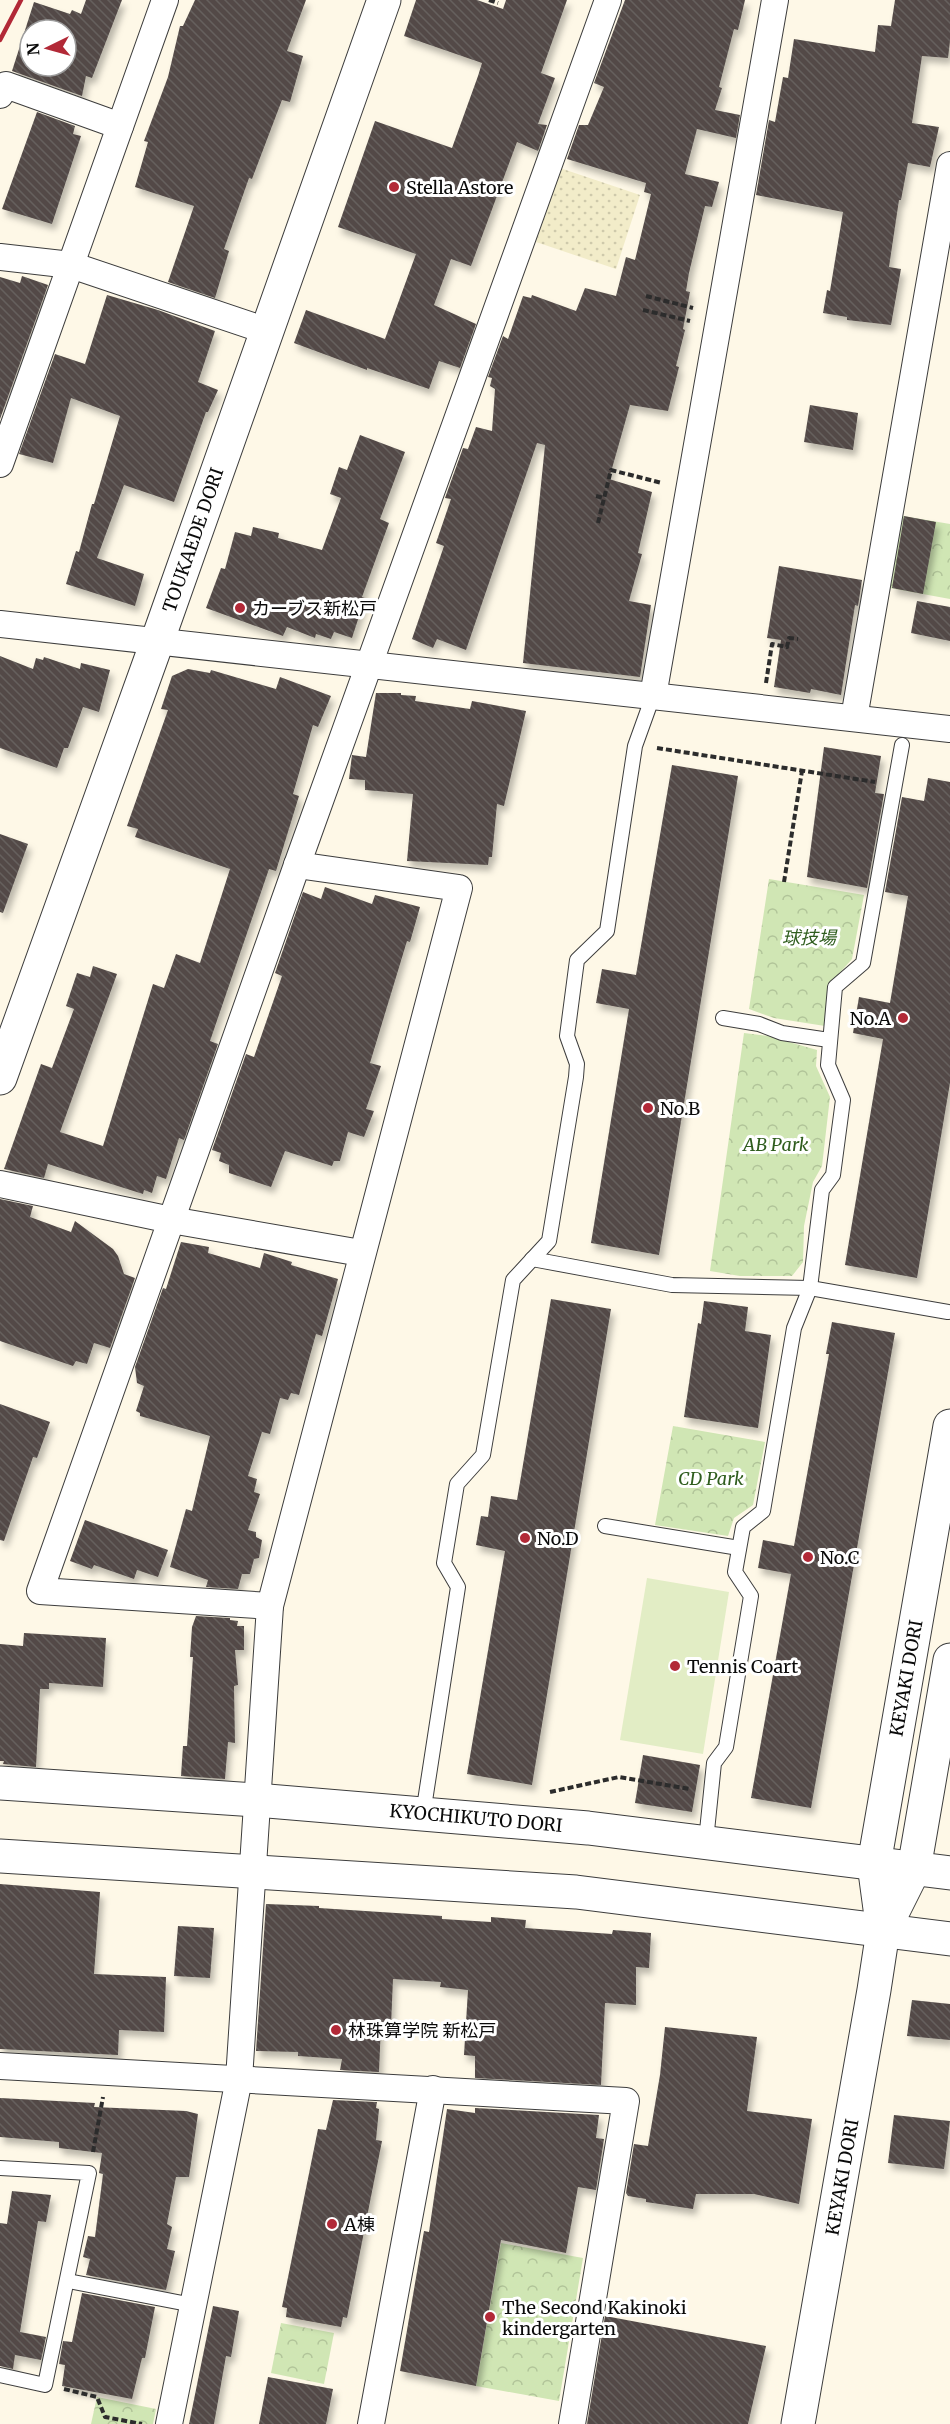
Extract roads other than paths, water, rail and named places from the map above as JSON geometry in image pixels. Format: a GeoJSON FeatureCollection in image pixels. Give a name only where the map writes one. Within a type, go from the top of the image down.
{"type":"FeatureCollection","features":[{"type":"Feature","properties":{"kind":"street"},"geometry":{"type":"LineString","coordinates":[[0,464],[165,0]]}},
{"type":"Feature","properties":{"kind":"street","name":"TOUKAEDE DORI"},"geometry":{"type":"LineString","coordinates":[[0,1078],[384,0]]}},
{"type":"Feature","properties":{"kind":"street"},"geometry":{"type":"LineString","coordinates":[[270,1606],[40,1591],[297,865],[608,0]]}},
{"type":"Feature","properties":{"kind":"street"},"geometry":{"type":"LineString","coordinates":[[653,696],[775,0]]}},
{"type":"Feature","properties":{"kind":"street"},"geometry":{"type":"LineString","coordinates":[[0,95],[6,85],[120,126]]}},
{"type":"Feature","properties":{"kind":"street"},"geometry":{"type":"LineString","coordinates":[[854,718],[950,165]]}},
{"type":"Feature","properties":{"kind":"street"},"geometry":{"type":"LineString","coordinates":[[0,257],[71,265],[267,331]]}},
{"type":"Feature","properties":{"kind":"street"},"geometry":{"type":"LineString","coordinates":[[0,624],[950,729]]}},
{"type":"Feature","properties":{"kind":"street"},"geometry":{"type":"LineString","coordinates":[[169,2424],[239,2079],[270,1606],[459,888],[297,865]]}},
{"type":"Feature","properties":{"kind":"street"},"geometry":{"type":"LineString","coordinates":[[0,1184],[171,1220],[362,1253]]}},
{"type":"Feature","properties":{"kind":"street","name":"KEYAKI DORI"},"geometry":{"type":"LineString","coordinates":[[884,1931],[874,1864],[950,1426]]}},
{"type":"Feature","properties":{"kind":"street","name":"KEYAKI DORI"},"geometry":{"type":"LineString","coordinates":[[798,2424],[884,1931],[914,1869],[950,1660]]}},
{"type":"Feature","properties":{"kind":"street","name":"KYOCHIKUTO DORI"},"geometry":{"type":"LineString","coordinates":[[0,1783],[256,1800],[588,1828],[950,1873]]}},
{"type":"Feature","properties":{"kind":"street"},"geometry":{"type":"LineString","coordinates":[[0,1856],[576,1892],[950,1939]]}},
{"type":"Feature","properties":{"kind":"street"},"geometry":{"type":"LineString","coordinates":[[0,2066],[627,2100],[572,2424]]}},
{"type":"Feature","properties":{"kind":"street"},"geometry":{"type":"LineString","coordinates":[[371,2424],[433,2089]]}},
{"type":"Feature","properties":{"kind":"lane"},"geometry":{"type":"LineString","coordinates":[[423,1814],[458,1587],[444,1563],[457,1484],[483,1455],[513,1280],[549,1241],[576,1077],[577,1064],[567,1036],[577,960],[607,931],[635,746],[653,696]]}},
{"type":"Feature","properties":{"kind":"lane"},"geometry":{"type":"LineString","coordinates":[[707,1831],[714,1763],[726,1747],[751,1596],[735,1572],[743,1527],[763,1511],[794,1328],[810,1288],[822,1190],[834,1174],[843,1100],[828,1065],[835,987],[863,963],[902,745]]}},
{"type":"Feature","properties":{"kind":"lane"},"geometry":{"type":"LineString","coordinates":[[723,1018],[759,1024],[782,1033],[829,1040]]}},
{"type":"Feature","properties":{"kind":"lane"},"geometry":{"type":"LineString","coordinates":[[532,1259],[672,1285],[810,1288],[948,1312]]}},
{"type":"Feature","properties":{"kind":"lane"},"geometry":{"type":"LineString","coordinates":[[605,1526],[739,1548]]}},
{"type":"Feature","properties":{"kind":"lane"},"geometry":{"type":"LineString","coordinates":[[0,2168],[89,2174],[45,2385],[0,2375]]}},
{"type":"Feature","properties":{"kind":"lane"},"geometry":{"type":"LineString","coordinates":[[68,2281],[194,2305]]}},
{"type":"Feature","properties":{"kind":"railway"},"geometry":{"type":"LineString","coordinates":[[0,40],[21,0]]}},
{"type":"Feature","properties":{"kind":"place","name":"Stella Astore"},"geometry":{"type":"Point","coordinates":[394,187]}},
{"type":"Feature","properties":{"kind":"place","name":"カーブス新松戸"},"geometry":{"type":"Point","coordinates":[240,608]}},
{"type":"Feature","properties":{"kind":"place","name":"No.A"},"geometry":{"type":"Point","coordinates":[903,1018]}},
{"type":"Feature","properties":{"kind":"place","name":"No.B"},"geometry":{"type":"Point","coordinates":[648,1108]}},
{"type":"Feature","properties":{"kind":"place","name":"No.D"},"geometry":{"type":"Point","coordinates":[525,1538]}},
{"type":"Feature","properties":{"kind":"place","name":"No.C"},"geometry":{"type":"Point","coordinates":[808,1557]}},
{"type":"Feature","properties":{"kind":"place","name":"Tennis Coart"},"geometry":{"type":"Point","coordinates":[675,1666]}},
{"type":"Feature","properties":{"kind":"place","name":"林珠算学院 新松戸"},"geometry":{"type":"Point","coordinates":[336,2030]}},
{"type":"Feature","properties":{"kind":"place","name":"A棟"},"geometry":{"type":"Point","coordinates":[332,2224]}},
{"type":"Feature","properties":{"kind":"place","name":"The Second Kakinoki kindergarten"},"geometry":{"type":"Point","coordinates":[490,2317]}},
{"type":"Feature","properties":{"kind":"park label","name":"球技場"},"geometry":{"type":"Point","coordinates":[809,937]}},
{"type":"Feature","properties":{"kind":"park label","name":"AB Park"},"geometry":{"type":"Point","coordinates":[776,1144]}},
{"type":"Feature","properties":{"kind":"park label","name":"CD Park"},"geometry":{"type":"Point","coordinates":[711,1478]}}]}
